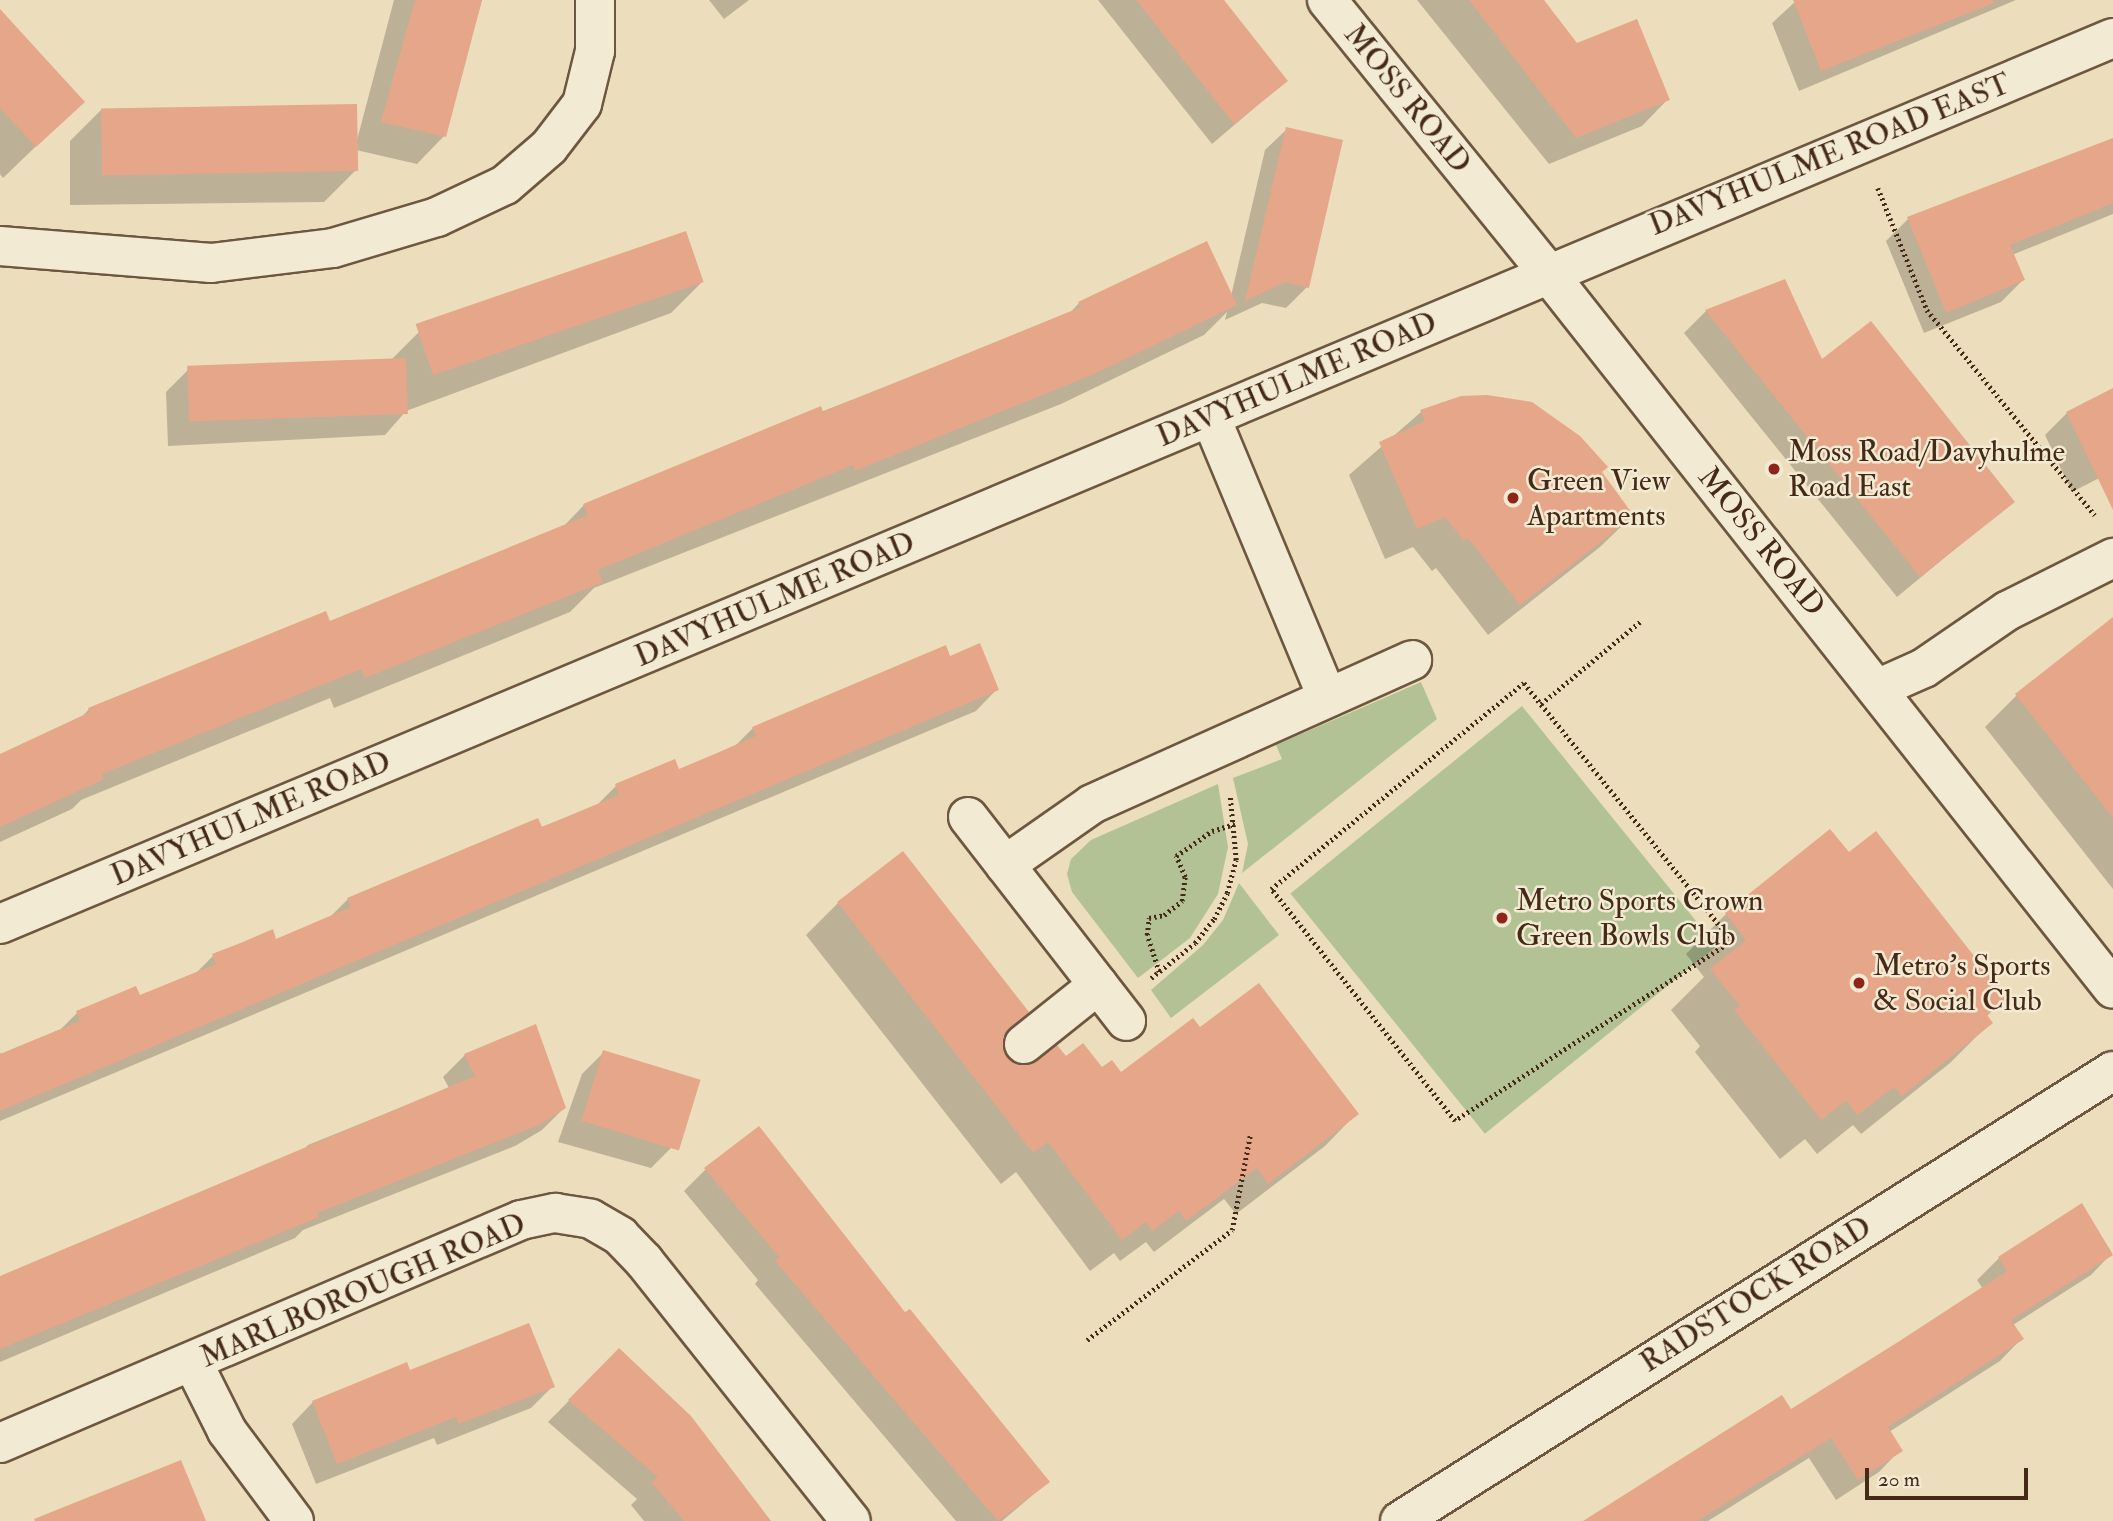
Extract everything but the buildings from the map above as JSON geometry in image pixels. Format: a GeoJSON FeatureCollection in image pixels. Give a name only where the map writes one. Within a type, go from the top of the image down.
{"type":"FeatureCollection","features":[{"type":"Feature","properties":{"kind":"street"},"geometry":{"type":"LineString","coordinates":[[0,246],[211,263],[333,248],[437,217],[505,186],[550,148],[582,104],[595,51],[595,0]]}},
{"type":"Feature","properties":{"kind":"street","name":"MOSS ROAD"},"geometry":{"type":"LineString","coordinates":[[1327,0],[1879,688],[2113,989]]}},
{"type":"Feature","properties":{"kind":"street","name":"DAVYHULME ROAD EAST"},"geometry":{"type":"LineString","coordinates":[[1547,272],[2113,38]]}},
{"type":"Feature","properties":{"kind":"street","name":"DAVYHULME ROAD"},"geometry":{"type":"LineString","coordinates":[[0,923],[1211,418],[1547,272]]}},
{"type":"Feature","properties":{"kind":"street"},"geometry":{"type":"LineString","coordinates":[[1211,418],[1327,696]]}},
{"type":"Feature","properties":{"kind":"street"},"geometry":{"type":"LineString","coordinates":[[1879,688],[1924,668],[2109,542]]}},
{"type":"Feature","properties":{"kind":"street"},"geometry":{"type":"LineString","coordinates":[[1005,864],[1067,817],[1327,696],[1412,660]]}},
{"type":"Feature","properties":{"kind":"street"},"geometry":{"type":"LineString","coordinates":[[968,817],[1113,1004],[1024,1044]]}},
{"type":"Feature","properties":{"kind":"street","name":"RADSTOCK ROAD"},"geometry":{"type":"LineString","coordinates":[[1401,1521],[2113,1070]]}},
{"type":"Feature","properties":{"kind":"street","name":"MARLBOROUGH ROAD"},"geometry":{"type":"LineString","coordinates":[[0,1443],[193,1363],[521,1220],[555,1213],[591,1219],[620,1236],[644,1261],[851,1521]]}},
{"type":"Feature","properties":{"kind":"street"},"geometry":{"type":"LineString","coordinates":[[193,1363],[227,1431],[294,1521]]}},
{"type":"Feature","properties":{"kind":"path"},"geometry":{"type":"LineString","coordinates":[[1859,142],[1927,310],[2109,542]]}},
{"type":"Feature","properties":{"kind":"path"},"geometry":{"type":"LineString","coordinates":[[1541,704],[1641,621]]}},
{"type":"Feature","properties":{"kind":"path"},"geometry":{"type":"LineString","coordinates":[[1524,683],[1541,704],[1732,941],[1455,1121],[1271,889],[1524,683]]}},
{"type":"Feature","properties":{"kind":"path"},"geometry":{"type":"LineString","coordinates":[[1113,1004],[1195,943],[1214,919],[1236,860],[1235,824],[1227,783],[1212,749]]}},
{"type":"Feature","properties":{"kind":"path"},"geometry":{"type":"LineString","coordinates":[[1159,972],[1147,935],[1149,918],[1164,915],[1182,901],[1185,877],[1176,856],[1212,831],[1235,824]]}},
{"type":"Feature","properties":{"kind":"path"},"geometry":{"type":"LineString","coordinates":[[1087,1339],[1232,1230],[1250,1136]]}},
{"type":"Feature","properties":{"kind":"green space"},"geometry":{"type":"Polygon","coordinates":[[[1421,682],[1437,719],[1242,873],[1248,844],[1233,778],[1282,759],[1276,745],[1421,682]]]}},
{"type":"Feature","properties":{"kind":"green space","name":"Metro Sports Crown Green Bowls Club"},"geometry":{"type":"Polygon","coordinates":[[[1522,706],[1716,946],[1485,1134],[1290,894],[1522,706]]]}},
{"type":"Feature","properties":{"kind":"green space"},"geometry":{"type":"Polygon","coordinates":[[[1218,784],[1228,847],[1218,894],[1190,938],[1138,978],[1072,892],[1067,874],[1071,859],[1091,840],[1218,784]]]}},
{"type":"Feature","properties":{"kind":"green space"},"geometry":{"type":"Polygon","coordinates":[[[1239,883],[1279,935],[1171,1018],[1151,990],[1203,945],[1223,920],[1239,883]]]}},
{"type":"Feature","properties":{"kind":"place","name":"Moss Road/Davyhulme Road East"},"geometry":{"type":"Point","coordinates":[1774,469]}},
{"type":"Feature","properties":{"kind":"place","name":"Green View Apartments"},"geometry":{"type":"Point","coordinates":[1513,498]}},
{"type":"Feature","properties":{"kind":"place","name":"Metro Sports Crown Green Bowls Club"},"geometry":{"type":"Point","coordinates":[1502,918]}},
{"type":"Feature","properties":{"kind":"place","name":"Metro's Sports & Social Club"},"geometry":{"type":"Point","coordinates":[1859,983]}}]}
